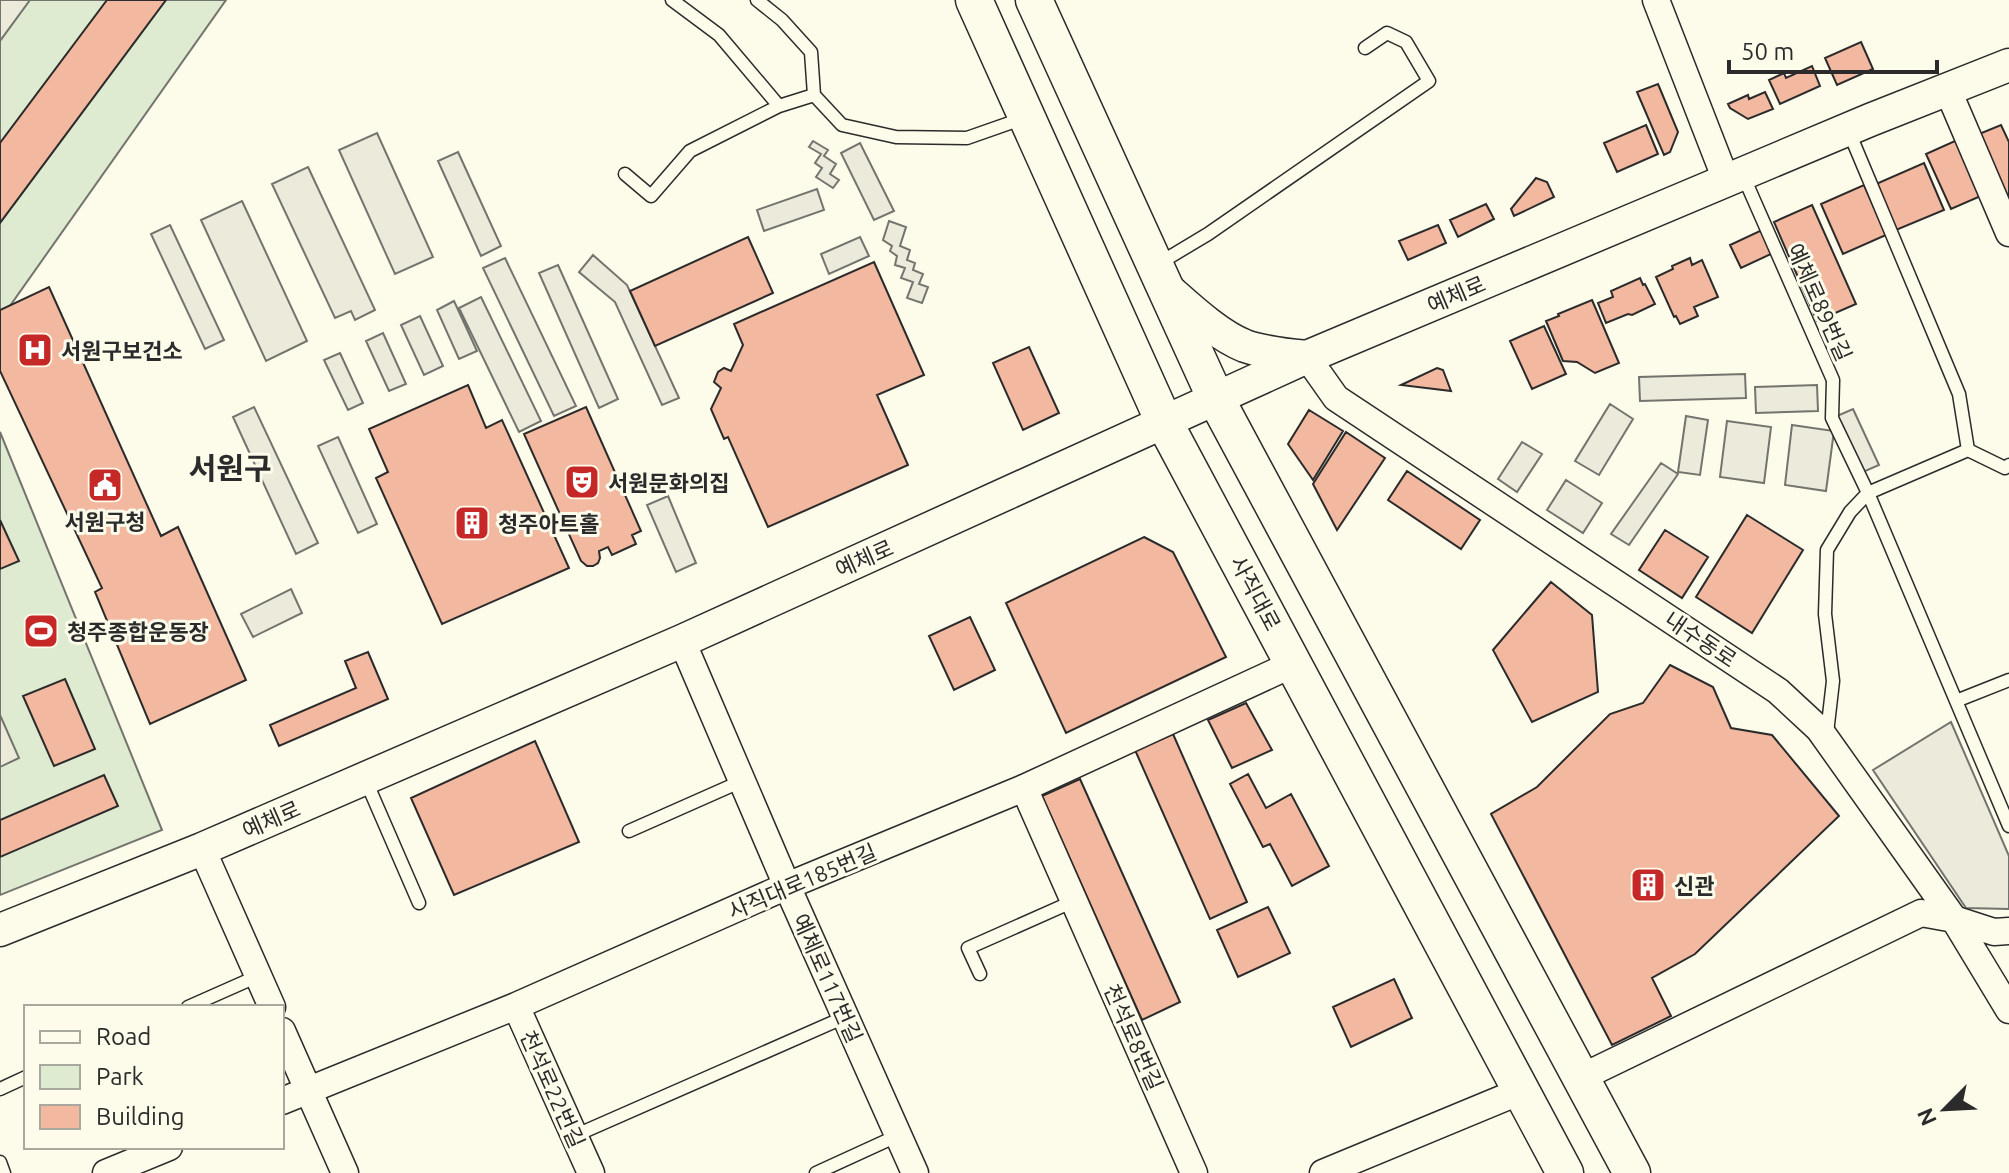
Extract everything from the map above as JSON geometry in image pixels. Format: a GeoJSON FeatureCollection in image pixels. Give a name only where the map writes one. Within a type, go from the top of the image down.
{"type":"FeatureCollection","features":[{"type":"Feature","properties":{"kind":"main road","name":"사직대로"},"geometry":{"type":"LineString","coordinates":[[974,0],[1164,422],[1565,1173]]}},
{"type":"Feature","properties":{"kind":"main road"},"geometry":{"type":"LineString","coordinates":[[1034,0],[1216,399],[1632,1173]]}},
{"type":"Feature","properties":{"kind":"street"},"geometry":{"type":"LineString","coordinates":[[1656,0],[1734,176]]}},
{"type":"Feature","properties":{"kind":"street","name":"예체로"},"geometry":{"type":"LineString","coordinates":[[0,930],[202,849],[682,641],[1307,357],[1734,176],[2009,65]]}},
{"type":"Feature","properties":{"kind":"street"},"geometry":{"type":"LineString","coordinates":[[1947,88],[2009,233]]}},
{"type":"Feature","properties":{"kind":"street"},"geometry":{"type":"LineString","coordinates":[[1159,275],[1214,327],[1243,345],[1307,357]]}},
{"type":"Feature","properties":{"kind":"street","name":"내수동로"},"geometry":{"type":"LineString","coordinates":[[1307,357],[1336,398],[1778,691],[1819,729],[1954,919],[2009,1010]]}},
{"type":"Feature","properties":{"kind":"street","name":"예체로117번길"},"geometry":{"type":"LineString","coordinates":[[682,641],[915,1173]]}},
{"type":"Feature","properties":{"kind":"street","name":"사직대로185번길"},"geometry":{"type":"LineString","coordinates":[[284,1100],[516,1006],[787,886],[1024,788],[1293,664]]}},
{"type":"Feature","properties":{"kind":"street","name":"천석로8번길"},"geometry":{"type":"LineString","coordinates":[[1024,788],[1194,1173]]}},
{"type":"Feature","properties":{"kind":"street"},"geometry":{"type":"LineString","coordinates":[[202,849],[271,1005]]}},
{"type":"Feature","properties":{"kind":"street"},"geometry":{"type":"LineString","coordinates":[[1580,1078],[1921,913],[1954,919],[1994,932],[2009,931]]}},
{"type":"Feature","properties":{"kind":"street","name":"천석로22번길"},"geometry":{"type":"LineString","coordinates":[[516,1006],[591,1173]]}},
{"type":"Feature","properties":{"kind":"street"},"geometry":{"type":"LineString","coordinates":[[284,1036],[345,1173]]}},
{"type":"Feature","properties":{"kind":"street"},"geometry":{"type":"LineString","coordinates":[[1323,1173],[1521,1091]]}},
{"type":"Feature","properties":{"kind":"street"},"geometry":{"type":"LineString","coordinates":[[106,1173],[164,1149]]}},
{"type":"Feature","properties":{"kind":"lane"},"geometry":{"type":"LineString","coordinates":[[672,0],[719,35],[779,106]]}},
{"type":"Feature","properties":{"kind":"lane"},"geometry":{"type":"LineString","coordinates":[[757,0],[782,20],[811,52],[814,95],[842,125],[896,137],[967,138],[1027,117]]}},
{"type":"Feature","properties":{"kind":"lane"},"geometry":{"type":"LineString","coordinates":[[1159,275],[1164,261],[1220,226],[1429,81],[1406,42],[1387,33],[1365,48]]}},
{"type":"Feature","properties":{"kind":"lane"},"geometry":{"type":"LineString","coordinates":[[625,174],[651,196],[690,151],[779,106],[814,95]]}},
{"type":"Feature","properties":{"kind":"lane"},"geometry":{"type":"LineString","coordinates":[[1848,129],[1959,394],[1968,450]]}},
{"type":"Feature","properties":{"kind":"lane","name":"예체로89번길"},"geometry":{"type":"LineString","coordinates":[[1734,176],[1833,380],[1832,418],[1868,493],[2008,819]]}},
{"type":"Feature","properties":{"kind":"lane"},"geometry":{"type":"LineString","coordinates":[[1826,740],[1833,681],[1825,614],[1827,550],[1850,512],[1868,493],[1968,450],[2005,468],[2009,465]]}},
{"type":"Feature","properties":{"kind":"lane"},"geometry":{"type":"LineString","coordinates":[[1956,701],[2009,680]]}},
{"type":"Feature","properties":{"kind":"lane"},"geometry":{"type":"LineString","coordinates":[[365,778],[419,903]]}},
{"type":"Feature","properties":{"kind":"lane"},"geometry":{"type":"LineString","coordinates":[[629,831],[742,781]]}},
{"type":"Feature","properties":{"kind":"lane"},"geometry":{"type":"LineString","coordinates":[[980,974],[968,948],[1074,901]]}},
{"type":"Feature","properties":{"kind":"lane"},"geometry":{"type":"LineString","coordinates":[[193,1005],[258,976]]}},
{"type":"Feature","properties":{"kind":"lane"},"geometry":{"type":"LineString","coordinates":[[574,1136],[845,1017]]}},
{"type":"Feature","properties":{"kind":"lane"},"geometry":{"type":"LineString","coordinates":[[0,1089],[24,1078]]}},
{"type":"Feature","properties":{"kind":"lane"},"geometry":{"type":"LineString","coordinates":[[816,1173],[899,1135]]}},
{"type":"Feature","properties":{"kind":"lane"},"geometry":{"type":"LineString","coordinates":[[0,1162],[4,1173]]}},
{"type":"Feature","properties":{"kind":"green space"},"geometry":{"type":"Polygon","coordinates":[[[0,0],[226,0],[0,320],[0,0]]]}},
{"type":"Feature","properties":{"kind":"green space","name":"청주종합운동장"},"geometry":{"type":"Polygon","coordinates":[[[0,432],[162,830],[0,895],[0,432]]]}},
{"type":"Feature","properties":{"kind":"shaded area"},"geometry":{"type":"Polygon","coordinates":[[[0,0],[30,0],[0,41],[0,0]]]}},
{"type":"Feature","properties":{"kind":"shaded area"},"geometry":{"type":"Polygon","coordinates":[[[377,133],[433,257],[395,274],[339,150],[377,133]]]}},
{"type":"Feature","properties":{"kind":"shaded area"},"geometry":{"type":"Polygon","coordinates":[[[813,141],[828,150],[824,156],[836,164],[830,174],[839,180],[833,188],[816,177],[822,168],[815,163],[821,154],[809,147],[813,141]]]}},
{"type":"Feature","properties":{"kind":"shaded area"},"geometry":{"type":"Polygon","coordinates":[[[860,143],[894,211],[874,220],[841,153],[860,143]]]}},
{"type":"Feature","properties":{"kind":"shaded area"},"geometry":{"type":"Polygon","coordinates":[[[458,152],[501,246],[481,256],[438,161],[458,152]]]}},
{"type":"Feature","properties":{"kind":"shaded area"},"geometry":{"type":"Polygon","coordinates":[[[308,167],[375,310],[355,320],[351,311],[335,318],[272,184],[308,167]]]}},
{"type":"Feature","properties":{"kind":"shaded area"},"geometry":{"type":"Polygon","coordinates":[[[817,189],[824,210],[764,231],[757,210],[817,189]]]}},
{"type":"Feature","properties":{"kind":"shaded area"},"geometry":{"type":"Polygon","coordinates":[[[242,201],[307,341],[266,361],[201,220],[242,201]]]}},
{"type":"Feature","properties":{"kind":"shaded area"},"geometry":{"type":"Polygon","coordinates":[[[889,221],[906,227],[900,246],[910,250],[907,260],[915,263],[913,270],[923,274],[919,284],[928,287],[922,303],[907,298],[913,282],[901,278],[905,268],[895,265],[897,256],[890,251],[892,246],[883,240],[889,221]]]}},
{"type":"Feature","properties":{"kind":"shaded area"},"geometry":{"type":"Polygon","coordinates":[[[170,225],[224,340],[205,349],[151,234],[170,225]]]}},
{"type":"Feature","properties":{"kind":"shaded area"},"geometry":{"type":"Polygon","coordinates":[[[860,237],[869,256],[829,274],[821,254],[860,237]]]}},
{"type":"Feature","properties":{"kind":"shaded area"},"geometry":{"type":"Polygon","coordinates":[[[593,255],[627,285],[679,398],[662,405],[615,302],[579,272],[593,255]]]}},
{"type":"Feature","properties":{"kind":"shaded area"},"geometry":{"type":"Polygon","coordinates":[[[505,258],[576,406],[554,416],[483,268],[505,258]]]}},
{"type":"Feature","properties":{"kind":"shaded area"},"geometry":{"type":"Polygon","coordinates":[[[558,265],[618,399],[599,408],[539,273],[558,265]]]}},
{"type":"Feature","properties":{"kind":"shaded area"},"geometry":{"type":"Polygon","coordinates":[[[481,297],[541,421],[519,432],[459,308],[481,297]]]}},
{"type":"Feature","properties":{"kind":"shaded area"},"geometry":{"type":"Polygon","coordinates":[[[454,301],[477,351],[459,359],[437,310],[454,301]]]}},
{"type":"Feature","properties":{"kind":"shaded area"},"geometry":{"type":"Polygon","coordinates":[[[420,316],[443,366],[424,375],[401,325],[420,316]]]}},
{"type":"Feature","properties":{"kind":"shaded area"},"geometry":{"type":"Polygon","coordinates":[[[383,333],[406,384],[389,391],[366,341],[383,333]]]}},
{"type":"Feature","properties":{"kind":"shaded area"},"geometry":{"type":"Polygon","coordinates":[[[340,353],[363,403],[348,410],[324,360],[340,353]]]}},
{"type":"Feature","properties":{"kind":"shaded area"},"geometry":{"type":"Polygon","coordinates":[[[1745,374],[1746,398],[1640,401],[1639,377],[1745,374]]]}},
{"type":"Feature","properties":{"kind":"shaded area"},"geometry":{"type":"Polygon","coordinates":[[[1817,385],[1818,411],[1756,413],[1755,387],[1817,385]]]}},
{"type":"Feature","properties":{"kind":"shaded area"},"geometry":{"type":"Polygon","coordinates":[[[1610,404],[1633,419],[1599,475],[1575,461],[1610,404]]]}},
{"type":"Feature","properties":{"kind":"shaded area"},"geometry":{"type":"Polygon","coordinates":[[[254,407],[318,543],[296,554],[233,417],[254,407]]]}},
{"type":"Feature","properties":{"kind":"shaded area"},"geometry":{"type":"Polygon","coordinates":[[[1853,409],[1879,465],[1863,472],[1837,416],[1853,409]]]}},
{"type":"Feature","properties":{"kind":"shaded area"},"geometry":{"type":"Polygon","coordinates":[[[1686,416],[1708,420],[1700,475],[1678,472],[1686,416]]]}},
{"type":"Feature","properties":{"kind":"shaded area"},"geometry":{"type":"Polygon","coordinates":[[[1727,421],[1771,427],[1764,483],[1720,477],[1727,421]]]}},
{"type":"Feature","properties":{"kind":"shaded area"},"geometry":{"type":"Polygon","coordinates":[[[1792,425],[1834,431],[1826,491],[1785,485],[1792,425]]]}},
{"type":"Feature","properties":{"kind":"shaded area"},"geometry":{"type":"Polygon","coordinates":[[[338,437],[377,524],[358,533],[318,446],[338,437]]]}},
{"type":"Feature","properties":{"kind":"shaded area"},"geometry":{"type":"Polygon","coordinates":[[[1522,442],[1542,454],[1517,492],[1498,479],[1522,442]]]}},
{"type":"Feature","properties":{"kind":"shaded area"},"geometry":{"type":"Polygon","coordinates":[[[1661,463],[1678,474],[1629,545],[1611,534],[1661,463]]]}},
{"type":"Feature","properties":{"kind":"shaded area"},"geometry":{"type":"Polygon","coordinates":[[[1566,480],[1602,503],[1583,533],[1547,510],[1566,480]]]}},
{"type":"Feature","properties":{"kind":"shaded area"},"geometry":{"type":"Polygon","coordinates":[[[668,496],[696,563],[676,572],[647,505],[668,496]]]}},
{"type":"Feature","properties":{"kind":"shaded area"},"geometry":{"type":"Polygon","coordinates":[[[291,589],[302,613],[253,637],[241,614],[291,589]]]}},
{"type":"Feature","properties":{"kind":"shaded area"},"geometry":{"type":"Polygon","coordinates":[[[0,715],[19,758],[0,767],[0,715]]]}},
{"type":"Feature","properties":{"kind":"shaded area"},"geometry":{"type":"Polygon","coordinates":[[[1951,722],[2009,856],[2009,909],[1966,908],[1873,770],[1951,722]]]}},
{"type":"Feature","properties":{"kind":"building"},"geometry":{"type":"Polygon","coordinates":[[[107,0],[166,0],[0,223],[0,143],[107,0]]]}},
{"type":"Feature","properties":{"kind":"building"},"geometry":{"type":"Polygon","coordinates":[[[1861,42],[1873,69],[1837,85],[1825,58],[1861,42]]]}},
{"type":"Feature","properties":{"kind":"building"},"geometry":{"type":"Polygon","coordinates":[[[1812,66],[1820,86],[1780,104],[1769,80],[1784,73],[1786,78],[1812,66]]]}},
{"type":"Feature","properties":{"kind":"building"},"geometry":{"type":"Polygon","coordinates":[[[1658,84],[1678,132],[1670,152],[1664,155],[1637,92],[1658,84]]]}},
{"type":"Feature","properties":{"kind":"building"},"geometry":{"type":"Polygon","coordinates":[[[1765,92],[1773,109],[1748,119],[1728,104],[1748,95],[1749,99],[1765,92]]]}},
{"type":"Feature","properties":{"kind":"building"},"geometry":{"type":"Polygon","coordinates":[[[1646,125],[1658,154],[1617,172],[1604,143],[1646,125]]]}},
{"type":"Feature","properties":{"kind":"building"},"geometry":{"type":"Polygon","coordinates":[[[2001,125],[2009,142],[2009,205],[1979,134],[2001,125]]]}},
{"type":"Feature","properties":{"kind":"building"},"geometry":{"type":"Polygon","coordinates":[[[1966,136],[1990,192],[1951,209],[1926,154],[1966,136]]]}},
{"type":"Feature","properties":{"kind":"building"},"geometry":{"type":"Polygon","coordinates":[[[1924,163],[1944,210],[1896,230],[1876,184],[1924,163]]]}},
{"type":"Feature","properties":{"kind":"building"},"geometry":{"type":"Polygon","coordinates":[[[1536,178],[1547,182],[1554,197],[1514,216],[1511,209],[1536,178]]]}},
{"type":"Feature","properties":{"kind":"building"},"geometry":{"type":"Polygon","coordinates":[[[1864,185],[1886,235],[1843,254],[1821,204],[1864,185]]]}},
{"type":"Feature","properties":{"kind":"building"},"geometry":{"type":"Polygon","coordinates":[[[1486,204],[1494,219],[1458,237],[1450,220],[1486,204]]]}},
{"type":"Feature","properties":{"kind":"building"},"geometry":{"type":"Polygon","coordinates":[[[1812,205],[1856,304],[1817,321],[1774,222],[1812,205]]]}},
{"type":"Feature","properties":{"kind":"building"},"geometry":{"type":"Polygon","coordinates":[[[1438,225],[1446,243],[1408,260],[1399,241],[1438,225]]]}},
{"type":"Feature","properties":{"kind":"building"},"geometry":{"type":"Polygon","coordinates":[[[1762,230],[1773,253],[1741,268],[1730,245],[1762,230]]]}},
{"type":"Feature","properties":{"kind":"building"},"geometry":{"type":"Polygon","coordinates":[[[748,237],[773,293],[655,346],[630,291],[748,237]]]}},
{"type":"Feature","properties":{"kind":"building"},"geometry":{"type":"Polygon","coordinates":[[[1690,258],[1692,265],[1702,260],[1718,297],[1694,307],[1698,316],[1680,324],[1656,277],[1690,258]]]}},
{"type":"Feature","properties":{"kind":"building"},"geometry":{"type":"Polygon","coordinates":[[[874,262],[924,375],[877,395],[908,465],[768,527],[728,437],[724,439],[711,409],[721,388],[714,382],[718,372],[724,368],[731,371],[743,345],[734,324],[874,262]]]}},
{"type":"Feature","properties":{"kind":"building"},"geometry":{"type":"Polygon","coordinates":[[[1640,278],[1655,304],[1606,323],[1598,303],[1613,297],[1611,291],[1640,278]]]}},
{"type":"Feature","properties":{"kind":"building"},"geometry":{"type":"Polygon","coordinates":[[[49,287],[161,536],[178,527],[246,680],[150,724],[95,592],[102,588],[0,371],[0,310],[49,287]]]}},
{"type":"Feature","properties":{"kind":"building"},"geometry":{"type":"Polygon","coordinates":[[[1592,300],[1619,363],[1595,373],[1577,362],[1563,361],[1546,321],[1592,300]]]}},
{"type":"Feature","properties":{"kind":"building"},"geometry":{"type":"Polygon","coordinates":[[[1544,326],[1566,374],[1532,389],[1510,341],[1544,326]]]}},
{"type":"Feature","properties":{"kind":"building"},"geometry":{"type":"Polygon","coordinates":[[[1029,347],[1059,413],[1023,430],[993,363],[1029,347]]]}},
{"type":"Feature","properties":{"kind":"building"},"geometry":{"type":"Polygon","coordinates":[[[1437,368],[1443,370],[1451,391],[1401,385],[1437,368]]]}},
{"type":"Feature","properties":{"kind":"building","name":"청주아트홀"},"geometry":{"type":"Polygon","coordinates":[[[468,385],[486,428],[502,420],[569,568],[442,624],[376,478],[388,472],[369,429],[468,385]]]}},
{"type":"Feature","properties":{"kind":"building","name":"서원문화의집"},"geometry":{"type":"Polygon","coordinates":[[[586,407],[641,531],[632,535],[636,544],[612,555],[608,547],[599,551],[598,563],[593,566],[581,561],[524,434],[586,407]]]}},
{"type":"Feature","properties":{"kind":"building"},"geometry":{"type":"Polygon","coordinates":[[[1309,410],[1343,431],[1313,480],[1288,444],[1309,410]]]}},
{"type":"Feature","properties":{"kind":"building"},"geometry":{"type":"Polygon","coordinates":[[[1346,432],[1385,458],[1337,530],[1313,484],[1346,432]]]}},
{"type":"Feature","properties":{"kind":"building"},"geometry":{"type":"Polygon","coordinates":[[[1407,471],[1480,520],[1461,549],[1388,500],[1407,471]]]}},
{"type":"Feature","properties":{"kind":"building"},"geometry":{"type":"Polygon","coordinates":[[[1747,515],[1803,550],[1752,633],[1696,597],[1747,515]]]}},
{"type":"Feature","properties":{"kind":"building"},"geometry":{"type":"Polygon","coordinates":[[[0,520],[19,561],[0,569],[0,520]]]}},
{"type":"Feature","properties":{"kind":"building"},"geometry":{"type":"Polygon","coordinates":[[[1665,530],[1708,557],[1682,598],[1639,570],[1665,530]]]}},
{"type":"Feature","properties":{"kind":"building"},"geometry":{"type":"Polygon","coordinates":[[[1144,537],[1173,552],[1226,657],[1066,733],[1006,603],[1144,537]]]}},
{"type":"Feature","properties":{"kind":"building"},"geometry":{"type":"Polygon","coordinates":[[[1551,582],[1592,615],[1598,692],[1532,722],[1493,650],[1551,582]]]}},
{"type":"Feature","properties":{"kind":"building"},"geometry":{"type":"Polygon","coordinates":[[[970,617],[995,670],[954,690],[929,636],[970,617]]]}},
{"type":"Feature","properties":{"kind":"building"},"geometry":{"type":"Polygon","coordinates":[[[368,652],[388,699],[279,746],[270,725],[356,688],[345,661],[368,652]]]}},
{"type":"Feature","properties":{"kind":"building","name":"신관"},"geometry":{"type":"Polygon","coordinates":[[[1670,665],[1713,687],[1731,728],[1772,735],[1839,816],[1695,954],[1652,978],[1671,1016],[1612,1045],[1491,814],[1537,787],[1610,714],[1643,703],[1670,665]]]}},
{"type":"Feature","properties":{"kind":"building"},"geometry":{"type":"Polygon","coordinates":[[[65,679],[95,749],[54,766],[23,696],[65,679]]]}},
{"type":"Feature","properties":{"kind":"building"},"geometry":{"type":"Polygon","coordinates":[[[1246,703],[1272,750],[1232,768],[1208,720],[1246,703]]]}},
{"type":"Feature","properties":{"kind":"building"},"geometry":{"type":"Polygon","coordinates":[[[1173,734],[1247,902],[1210,919],[1135,750],[1173,734]]]}},
{"type":"Feature","properties":{"kind":"building"},"geometry":{"type":"Polygon","coordinates":[[[535,741],[579,842],[454,895],[411,798],[535,741]]]}},
{"type":"Feature","properties":{"kind":"building"},"geometry":{"type":"Polygon","coordinates":[[[1248,774],[1266,808],[1291,794],[1329,866],[1292,886],[1270,844],[1263,847],[1230,784],[1248,774]]]}},
{"type":"Feature","properties":{"kind":"building"},"geometry":{"type":"Polygon","coordinates":[[[104,775],[118,806],[0,857],[0,820],[104,775]]]}},
{"type":"Feature","properties":{"kind":"building"},"geometry":{"type":"Polygon","coordinates":[[[1080,779],[1180,1002],[1142,1020],[1042,796],[1080,779]]]}},
{"type":"Feature","properties":{"kind":"building"},"geometry":{"type":"Polygon","coordinates":[[[1268,907],[1290,953],[1238,977],[1217,930],[1268,907]]]}},
{"type":"Feature","properties":{"kind":"building"},"geometry":{"type":"Polygon","coordinates":[[[1394,979],[1412,1018],[1351,1047],[1333,1007],[1394,979]]]}},
{"type":"Feature","properties":{"kind":"place","name":"서원구보건소"},"geometry":{"type":"Point","coordinates":[35,350]}},
{"type":"Feature","properties":{"kind":"place","name":"서원문화의집"},"geometry":{"type":"Point","coordinates":[582,482]}},
{"type":"Feature","properties":{"kind":"place","name":"서원구청"},"geometry":{"type":"Point","coordinates":[105,485]}},
{"type":"Feature","properties":{"kind":"place","name":"청주아트홀"},"geometry":{"type":"Point","coordinates":[472,523]}},
{"type":"Feature","properties":{"kind":"place","name":"청주종합운동장"},"geometry":{"type":"Point","coordinates":[41,631]}},
{"type":"Feature","properties":{"kind":"place","name":"신관"},"geometry":{"type":"Point","coordinates":[1648,885]}},
{"type":"Feature","properties":{"kind":"district","name":"서원구"},"geometry":{"type":"Point","coordinates":[230,468]}}]}
